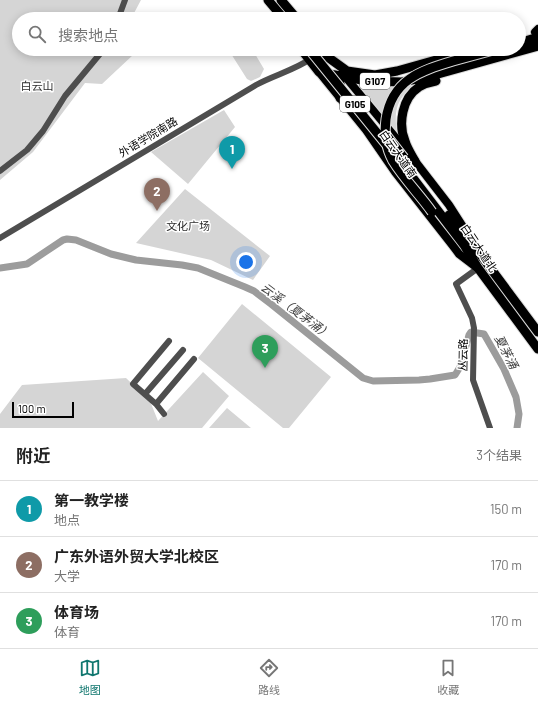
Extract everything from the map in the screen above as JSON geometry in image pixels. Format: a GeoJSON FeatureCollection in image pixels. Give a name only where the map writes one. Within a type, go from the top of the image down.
{"type":"FeatureCollection","features":[{"type":"Feature","properties":{"kind":"highway"},"geometry":{"type":"LineString","coordinates":[[261,0],[271,12]]}},
{"type":"Feature","properties":{"kind":"highway"},"geometry":{"type":"LineString","coordinates":[[268,0],[278,12]]}},
{"type":"Feature","properties":{"kind":"highway"},"geometry":{"type":"LineString","coordinates":[[274,0],[284,12]]}},
{"type":"Feature","properties":{"kind":"highway"},"geometry":{"type":"LineString","coordinates":[[281,0],[291,12]]}},
{"type":"Feature","properties":{"kind":"highway"},"geometry":{"type":"LineString","coordinates":[[526,35],[537,33]]}},
{"type":"Feature","properties":{"kind":"highway"},"geometry":{"type":"LineString","coordinates":[[526,39],[537,33]]}},
{"type":"Feature","properties":{"kind":"highway","name":"G107"},"geometry":{"type":"LineString","coordinates":[[526,50],[538,46]]}},
{"type":"Feature","properties":{"kind":"highway","name":"白云大道南"},"geometry":{"type":"LineString","coordinates":[[307,56],[319,72]]}},
{"type":"Feature","properties":{"kind":"highway","name":"白云大道南"},"geometry":{"type":"LineString","coordinates":[[315,56],[402,159]]}},
{"type":"Feature","properties":{"kind":"highway","name":"白云大道南"},"geometry":{"type":"LineString","coordinates":[[325,56],[402,159]]}},
{"type":"Feature","properties":{"kind":"highway","name":"G107"},"geometry":{"type":"LineString","coordinates":[[327,56],[349,75],[367,81],[395,82],[412,81],[505,56]]}},
{"type":"Feature","properties":{"kind":"highway","name":"G107"},"geometry":{"type":"LineString","coordinates":[[319,72],[349,75],[382,75],[450,56]]}},
{"type":"Feature","properties":{"kind":"highway"},"geometry":{"type":"LineString","coordinates":[[473,56],[422,71],[403,84],[390,103],[385,129],[389,152],[398,168],[478,268]]}},
{"type":"Feature","properties":{"kind":"highway"},"geometry":{"type":"LineString","coordinates":[[415,161],[404,140],[402,124],[405,104],[414,91],[427,83],[475,69],[507,56]]}},
{"type":"Feature","properties":{"kind":"highway"},"geometry":{"type":"LineString","coordinates":[[428,62],[424,66],[424,71],[426,74],[431,76]]}},
{"type":"Feature","properties":{"kind":"highway"},"geometry":{"type":"LineString","coordinates":[[340,98],[340,83],[349,75]]}},
{"type":"Feature","properties":{"kind":"highway","name":"白云大道北"},"geometry":{"type":"LineString","coordinates":[[402,159],[471,242],[538,332]]}},
{"type":"Feature","properties":{"kind":"highway","name":"白云大道北"},"geometry":{"type":"LineString","coordinates":[[402,159],[464,245],[478,268],[538,349]]}},
{"type":"Feature","properties":{"kind":"main road","name":"白云大道南"},"geometry":{"type":"LineString","coordinates":[[319,72],[366,130],[395,172],[452,246],[459,254],[478,268]]}},
{"type":"Feature","properties":{"kind":"main road","name":"白云大道南"},"geometry":{"type":"LineString","coordinates":[[349,75],[352,84],[449,205],[471,242]]}},
{"type":"Feature","properties":{"kind":"main road"},"geometry":{"type":"LineString","coordinates":[[340,98],[343,88],[346,85],[352,84]]}},
{"type":"Feature","properties":{"kind":"street"},"geometry":{"type":"LineString","coordinates":[[121,12],[125,0]]}},
{"type":"Feature","properties":{"kind":"street"},"geometry":{"type":"LineString","coordinates":[[0,171],[27,150],[43,131],[65,96],[98,56]]}},
{"type":"Feature","properties":{"kind":"street","name":"外语学院南路"},"geometry":{"type":"LineString","coordinates":[[0,238],[256,85],[301,65],[314,56]]}},
{"type":"Feature","properties":{"kind":"street","name":"丛云路"},"geometry":{"type":"LineString","coordinates":[[478,268],[456,284],[472,315],[474,328],[473,372],[476,387],[490,428]]}},
{"type":"Feature","properties":{"kind":"street"},"geometry":{"type":"LineString","coordinates":[[164,414],[156,404],[133,384],[169,341]]}},
{"type":"Feature","properties":{"kind":"street"},"geometry":{"type":"LineString","coordinates":[[145,394],[183,350]]}},
{"type":"Feature","properties":{"kind":"street"},"geometry":{"type":"LineString","coordinates":[[156,404],[194,359]]}},
{"type":"Feature","properties":{"kind":"green space","name":"白云山"},"geometry":{"type":"Polygon","coordinates":[[[0,0],[141,0],[135,12],[12,12],[12,56],[132,56],[102,84],[85,83],[33,152],[0,180],[0,0]]]}},
{"type":"Feature","properties":{"kind":"green space"},"geometry":{"type":"Polygon","coordinates":[[[232,56],[256,56],[264,69],[260,77],[251,81],[247,79],[232,56]]]}},
{"type":"Feature","properties":{"kind":"green space"},"geometry":{"type":"Polygon","coordinates":[[[419,81],[402,97],[399,103],[396,116],[397,132],[356,83],[388,86],[419,81]]]}},
{"type":"Feature","properties":{"kind":"green space"},"geometry":{"type":"Polygon","coordinates":[[[224,110],[235,127],[188,184],[151,152],[224,110]]]}},
{"type":"Feature","properties":{"kind":"green space","name":"文化广场"},"geometry":{"type":"Polygon","coordinates":[[[185,189],[270,256],[253,280],[211,260],[136,243],[185,189]]]}},
{"type":"Feature","properties":{"kind":"green space"},"geometry":{"type":"Polygon","coordinates":[[[242,304],[331,377],[289,428],[283,428],[198,358],[242,304]]]}},
{"type":"Feature","properties":{"kind":"green space"},"geometry":{"type":"Polygon","coordinates":[[[203,372],[229,396],[202,428],[0,428],[0,414],[22,385],[126,378],[150,401],[158,421],[203,372]]]}},
{"type":"Feature","properties":{"kind":"green space"},"geometry":{"type":"Polygon","coordinates":[[[227,408],[251,428],[209,428],[227,408]]]}},
{"type":"Feature","properties":{"kind":"waterway","name":"云溪（夏茅涌）"},"geometry":{"type":"LineString","coordinates":[[0,268],[27,264],[63,240],[67,239],[76,240],[111,254],[136,260],[198,268],[254,291],[363,378],[373,381],[419,380],[455,375],[460,367],[471,332],[484,334],[504,369],[516,397],[519,414],[517,428]]}},
{"type":"Feature","properties":{"kind":"place","name":"第一教学楼"},"geometry":{"type":"Point","coordinates":[232,169]}},
{"type":"Feature","properties":{"kind":"place","name":"广东外语外贸大学北校区"},"geometry":{"type":"Point","coordinates":[157,211]}},
{"type":"Feature","properties":{"kind":"place","name":"体育场"},"geometry":{"type":"Point","coordinates":[265,368]}},
{"type":"Feature","properties":{"kind":"water label","name":"夏茅涌"},"geometry":{"type":"Point","coordinates":[506,352]}}]}
